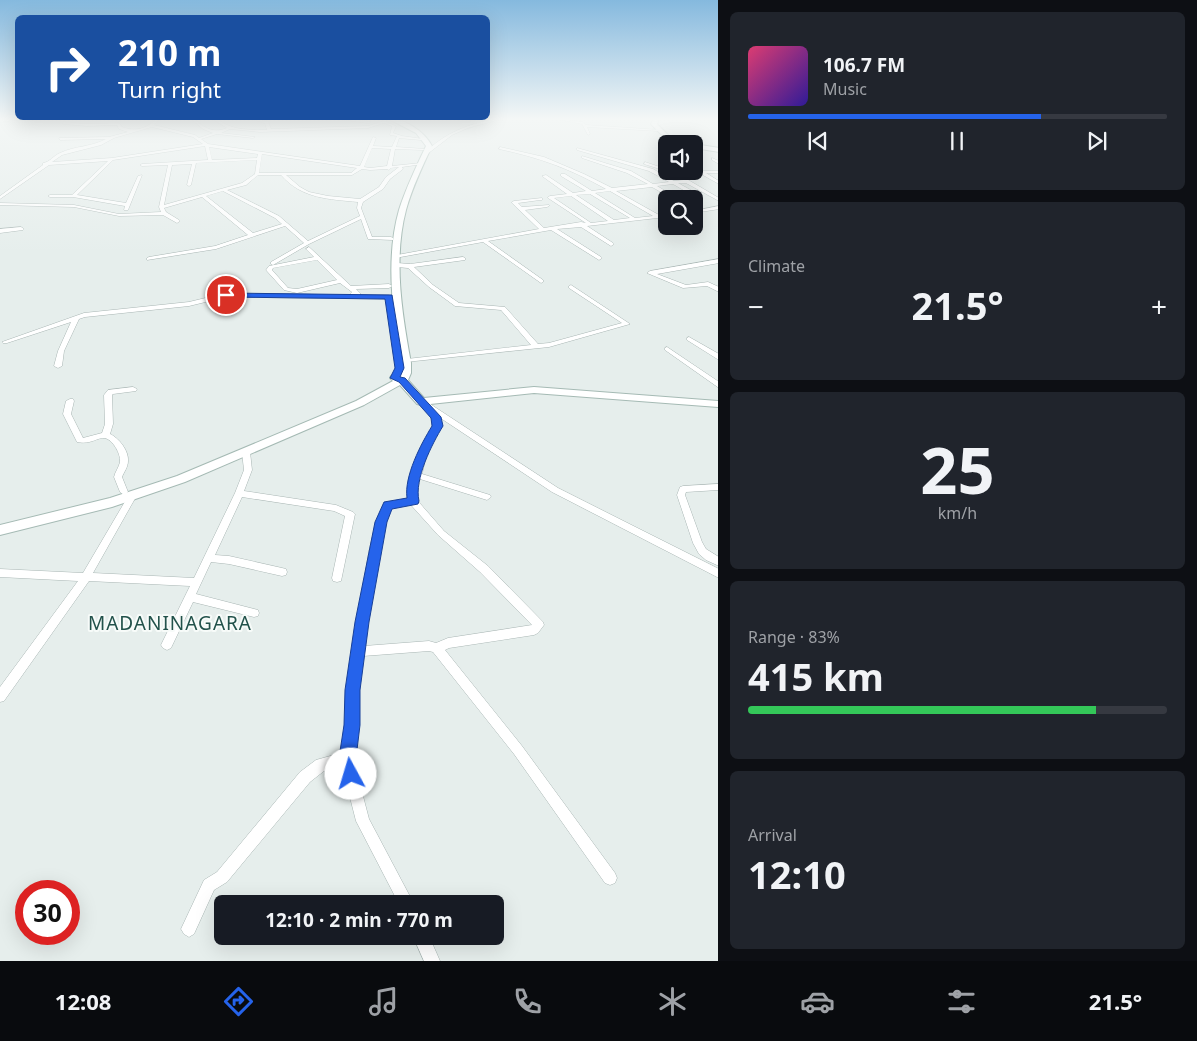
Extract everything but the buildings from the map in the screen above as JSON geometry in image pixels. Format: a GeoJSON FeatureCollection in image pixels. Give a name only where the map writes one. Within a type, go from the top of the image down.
{"type":"FeatureCollection","features":[{"type":"Feature","properties":{"kind":"main road"},"geometry":{"type":"LineString","coordinates":[[0,530],[181,479],[360,403],[406,373],[402,361],[391,284],[393,243],[420,163]]}},
{"type":"Feature","properties":{"kind":"main road"},"geometry":{"type":"LineString","coordinates":[[393,243],[397,261],[391,284],[396,300],[402,361]]}},
{"type":"Feature","properties":{"kind":"main road"},"geometry":{"type":"LineString","coordinates":[[398,379],[425,405],[534,390],[718,404]]}},
{"type":"Feature","properties":{"kind":"main road"},"geometry":{"type":"LineString","coordinates":[[0,522],[128,493],[251,443],[398,379]]}},
{"type":"Feature","properties":{"kind":"street"},"geometry":{"type":"LineString","coordinates":[[2,195],[44,164],[60,163]]}},
{"type":"Feature","properties":{"kind":"street"},"geometry":{"type":"LineString","coordinates":[[73,196],[108,163]]}},
{"type":"Feature","properties":{"kind":"street"},"geometry":{"type":"LineString","coordinates":[[142,165],[194,163],[189,185]]}},
{"type":"Feature","properties":{"kind":"street"},"geometry":{"type":"LineString","coordinates":[[257,174],[258,163]]}},
{"type":"Feature","properties":{"kind":"street"},"geometry":{"type":"LineString","coordinates":[[328,163],[361,168],[401,168]]}},
{"type":"Feature","properties":{"kind":"street"},"geometry":{"type":"LineString","coordinates":[[161,207],[244,184],[257,174],[352,174],[361,168],[364,163]]}},
{"type":"Feature","properties":{"kind":"street"},"geometry":{"type":"LineString","coordinates":[[389,169],[390,163]]}},
{"type":"Feature","properties":{"kind":"street"},"geometry":{"type":"LineString","coordinates":[[393,243],[370,238],[359,208],[361,201],[380,188],[388,178],[409,163]]}},
{"type":"Feature","properties":{"kind":"street"},"geometry":{"type":"LineString","coordinates":[[556,163],[588,176],[658,217]]}},
{"type":"Feature","properties":{"kind":"street"},"geometry":{"type":"LineString","coordinates":[[601,163],[629,172],[662,190]]}},
{"type":"Feature","properties":{"kind":"street"},"geometry":{"type":"LineString","coordinates":[[626,163],[651,170],[686,190]]}},
{"type":"Feature","properties":{"kind":"street"},"geometry":{"type":"LineString","coordinates":[[643,163],[658,168]]}},
{"type":"Feature","properties":{"kind":"street"},"geometry":{"type":"LineString","coordinates":[[170,165],[161,207],[164,213],[177,221]]}},
{"type":"Feature","properties":{"kind":"street"},"geometry":{"type":"LineString","coordinates":[[718,172],[703,173],[718,183]]}},
{"type":"Feature","properties":{"kind":"street"},"geometry":{"type":"LineString","coordinates":[[282,174],[288,184],[306,193],[319,197],[361,201]]}},
{"type":"Feature","properties":{"kind":"street"},"geometry":{"type":"LineString","coordinates":[[563,175],[634,219]]}},
{"type":"Feature","properties":{"kind":"street"},"geometry":{"type":"LineString","coordinates":[[124,214],[126,205],[140,176]]}},
{"type":"Feature","properties":{"kind":"street"},"geometry":{"type":"LineString","coordinates":[[544,176],[569,195],[612,221]]}},
{"type":"Feature","properties":{"kind":"street"},"geometry":{"type":"LineString","coordinates":[[589,223],[550,197],[688,181],[718,200]]}},
{"type":"Feature","properties":{"kind":"street"},"geometry":{"type":"LineString","coordinates":[[224,190],[277,217],[341,281],[358,294],[296,293]]}},
{"type":"Feature","properties":{"kind":"street"},"geometry":{"type":"LineString","coordinates":[[50,196],[73,196],[126,205]]}},
{"type":"Feature","properties":{"kind":"street"},"geometry":{"type":"LineString","coordinates":[[203,196],[252,235]]}},
{"type":"Feature","properties":{"kind":"street"},"geometry":{"type":"LineString","coordinates":[[540,199],[515,202],[543,230]]}},
{"type":"Feature","properties":{"kind":"street"},"geometry":{"type":"LineString","coordinates":[[0,204],[74,206],[124,214],[164,213]]}},
{"type":"Feature","properties":{"kind":"street"},"geometry":{"type":"LineString","coordinates":[[521,209],[547,206]]}},
{"type":"Feature","properties":{"kind":"street"},"geometry":{"type":"LineString","coordinates":[[703,210],[718,208]]}},
{"type":"Feature","properties":{"kind":"street"},"geometry":{"type":"LineString","coordinates":[[294,263],[286,260],[273,264],[362,217]]}},
{"type":"Feature","properties":{"kind":"street"},"geometry":{"type":"LineString","coordinates":[[397,261],[483,240],[552,228],[658,217]]}},
{"type":"Feature","properties":{"kind":"street"},"geometry":{"type":"LineString","coordinates":[[149,259],[216,246],[286,224]]}},
{"type":"Feature","properties":{"kind":"street"},"geometry":{"type":"LineString","coordinates":[[581,224],[611,244]]}},
{"type":"Feature","properties":{"kind":"street"},"geometry":{"type":"LineString","coordinates":[[552,228],[599,258]]}},
{"type":"Feature","properties":{"kind":"street"},"geometry":{"type":"LineString","coordinates":[[0,231],[21,229]]}},
{"type":"Feature","properties":{"kind":"street"},"geometry":{"type":"LineString","coordinates":[[483,240],[541,281]]}},
{"type":"Feature","properties":{"kind":"street"},"geometry":{"type":"LineString","coordinates":[[318,258],[269,268],[286,290],[297,291],[341,281]]}},
{"type":"Feature","properties":{"kind":"street"},"geometry":{"type":"LineString","coordinates":[[410,266],[463,259]]}},
{"type":"Feature","properties":{"kind":"street"},"geometry":{"type":"LineString","coordinates":[[397,261],[410,266],[430,286],[457,306],[503,308],[536,346]]}},
{"type":"Feature","properties":{"kind":"street"},"geometry":{"type":"LineString","coordinates":[[718,262],[650,273],[685,287],[708,284],[718,290]]}},
{"type":"Feature","properties":{"kind":"street"},"geometry":{"type":"LineString","coordinates":[[350,288],[391,284]]}},
{"type":"Feature","properties":{"kind":"street"},"geometry":{"type":"LineString","coordinates":[[5,342],[84,315],[189,304],[226,295],[391,284]]}},
{"type":"Feature","properties":{"kind":"street"},"geometry":{"type":"LineString","coordinates":[[402,361],[536,346],[627,324],[570,287]]}},
{"type":"Feature","properties":{"kind":"street"},"geometry":{"type":"LineString","coordinates":[[58,366],[61,351],[76,318]]}},
{"type":"Feature","properties":{"kind":"street"},"geometry":{"type":"LineString","coordinates":[[689,339],[718,358]]}},
{"type":"Feature","properties":{"kind":"street"},"geometry":{"type":"LineString","coordinates":[[667,349],[718,386]]}},
{"type":"Feature","properties":{"kind":"street"},"geometry":{"type":"LineString","coordinates":[[106,435],[109,424],[109,394],[132,389]]}},
{"type":"Feature","properties":{"kind":"street"},"geometry":{"type":"LineString","coordinates":[[70,401],[67,414],[80,440],[86,442],[106,435]]}},
{"type":"Feature","properties":{"kind":"street"},"geometry":{"type":"LineString","coordinates":[[425,405],[436,417],[438,426],[424,447],[416,475],[412,495],[413,501],[441,533],[484,569],[539,625],[534,630],[448,643],[437,648]]}},
{"type":"Feature","properties":{"kind":"street"},"geometry":{"type":"LineString","coordinates":[[425,405],[555,490],[718,574]]}},
{"type":"Feature","properties":{"kind":"street"},"geometry":{"type":"LineString","coordinates":[[0,697],[86,577],[128,493],[118,477],[124,462],[123,454],[114,441],[106,435]]}},
{"type":"Feature","properties":{"kind":"street"},"geometry":{"type":"LineString","coordinates":[[167,645],[239,493],[248,470],[246,452]]}},
{"type":"Feature","properties":{"kind":"street"},"geometry":{"type":"LineString","coordinates":[[416,475],[487,497]]}},
{"type":"Feature","properties":{"kind":"street"},"geometry":{"type":"LineString","coordinates":[[718,486],[683,489],[681,495],[688,509],[701,552],[707,558],[718,562]]}},
{"type":"Feature","properties":{"kind":"street"},"geometry":{"type":"LineString","coordinates":[[239,493],[336,508],[350,514],[337,578]]}},
{"type":"Feature","properties":{"kind":"street"},"geometry":{"type":"LineString","coordinates":[[402,895],[363,821],[347,758],[352,725],[352,690],[381,522],[388,505],[413,501]]}},
{"type":"Feature","properties":{"kind":"street"},"geometry":{"type":"LineString","coordinates":[[209,558],[229,560],[282,572]]}},
{"type":"Feature","properties":{"kind":"street"},"geometry":{"type":"LineString","coordinates":[[0,573],[197,582]]}},
{"type":"Feature","properties":{"kind":"street"},"geometry":{"type":"LineString","coordinates":[[191,597],[254,613]]}},
{"type":"Feature","properties":{"kind":"street"},"geometry":{"type":"LineString","coordinates":[[358,651],[429,646],[437,648],[518,750],[610,878]]}},
{"type":"Feature","properties":{"kind":"street"},"geometry":{"type":"LineString","coordinates":[[189,929],[209,885],[222,877],[305,777],[322,766],[347,758]]}},
{"type":"Feature","properties":{"kind":"street"},"geometry":{"type":"LineString","coordinates":[[425,945],[432,961]]}},
{"type":"Feature","properties":{"kind":"district","name":"MADANINAGARA"},"geometry":{"type":"Point","coordinates":[170,623]}},
{"type":"Feature","properties":{"kind":"route"},"geometry":{"type":"LineString","coordinates":[[226,295],[389,297],[400,368],[395,378],[402,380],[436,417],[438,426],[424,447],[416,475],[412,495],[413,501],[388,505],[381,522],[374,552],[352,690],[352,725],[347,758],[351,774]]}}]}
